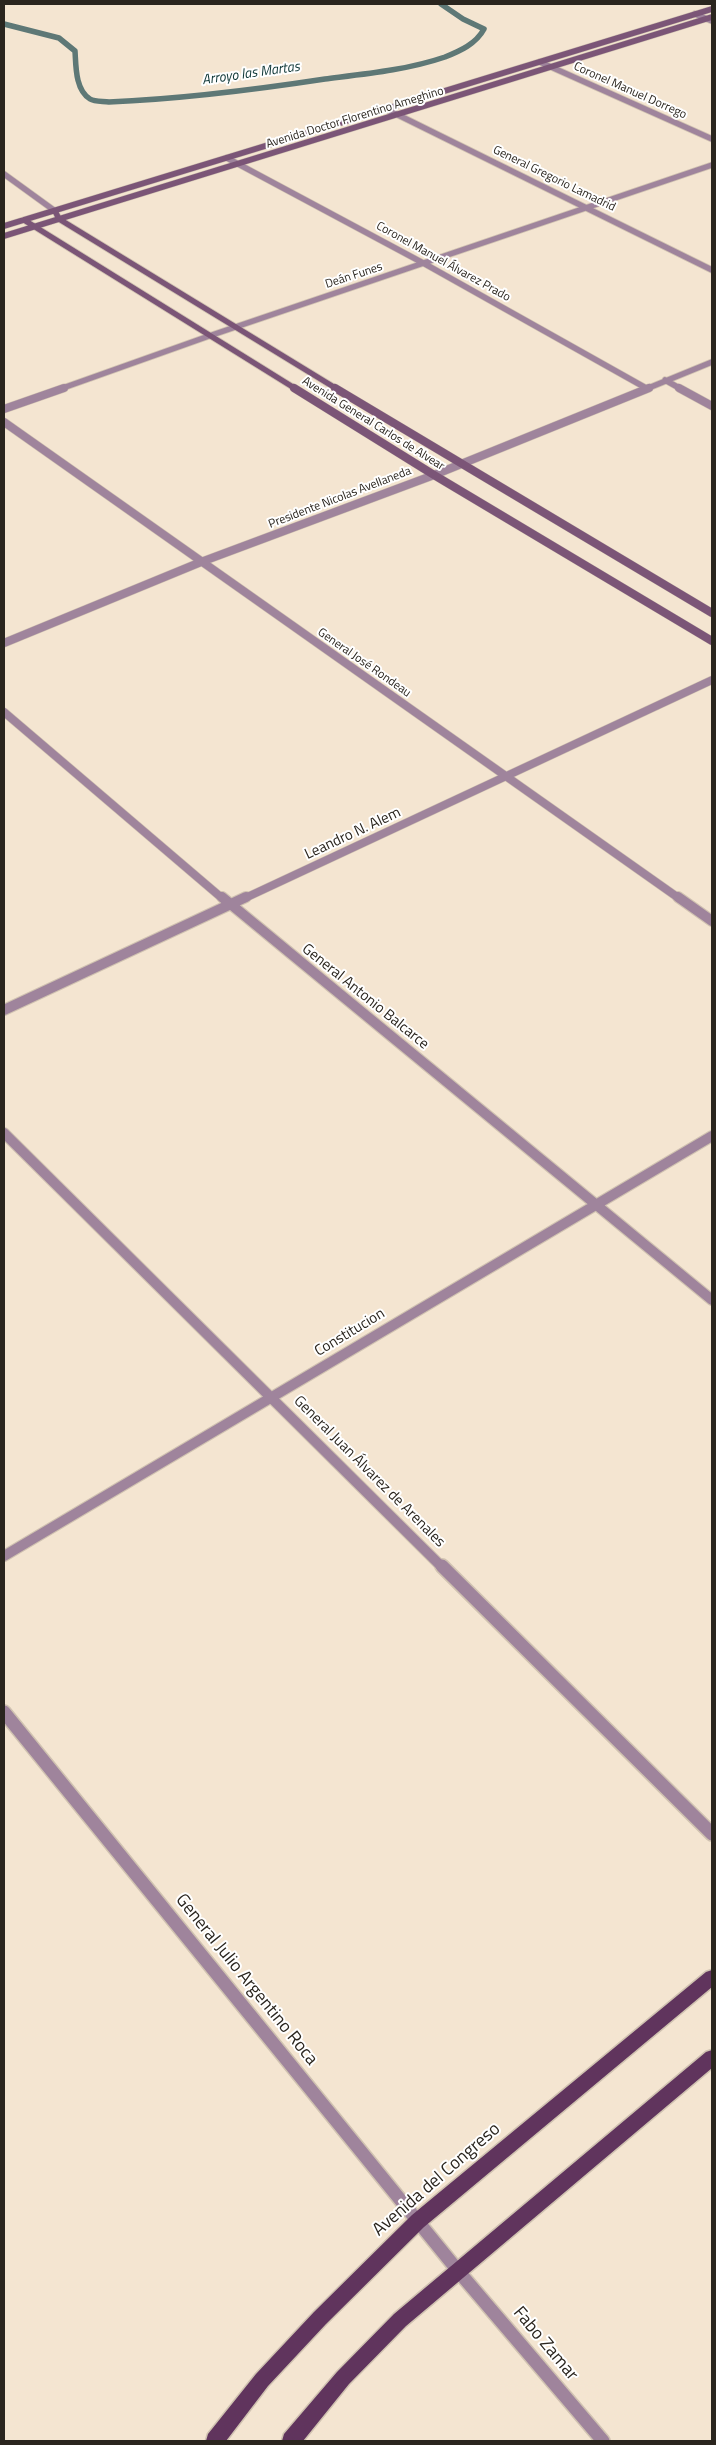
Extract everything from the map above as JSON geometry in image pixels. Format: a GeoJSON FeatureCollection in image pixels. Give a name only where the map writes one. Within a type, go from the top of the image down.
{"type":"FeatureCollection","features":[{"type":"Feature","properties":{"kind":"main road","name":"Avenida del Congreso"},"geometry":{"type":"LineString","coordinates":[[215,2441],[262,2380],[320,2318],[418,2221],[712,1977]]}},
{"type":"Feature","properties":{"kind":"main road"},"geometry":{"type":"LineString","coordinates":[[291,2441],[344,2378],[400,2320],[712,2058]]}},
{"type":"Feature","properties":{"kind":"street","name":"Avenida Doctor Florentino Ameghino"},"geometry":{"type":"LineString","coordinates":[[4,226],[712,10]]}},
{"type":"Feature","properties":{"kind":"street"},"geometry":{"type":"LineString","coordinates":[[695,14],[710,19]]}},
{"type":"Feature","properties":{"kind":"street","name":"Avenida Doctor Florentino Ameghino"},"geometry":{"type":"LineString","coordinates":[[4,236],[710,19]]}},
{"type":"Feature","properties":{"kind":"street","name":"Coronel Manuel Dorrego"},"geometry":{"type":"LineString","coordinates":[[540,62],[712,139]]}},
{"type":"Feature","properties":{"kind":"street","name":"General Gregorio Lamadrid"},"geometry":{"type":"LineString","coordinates":[[386,109],[712,270]]}},
{"type":"Feature","properties":{"kind":"street","name":"Coronel Manuel Álvarez Prado"},"geometry":{"type":"LineString","coordinates":[[227,158],[425,264],[646,388]]}},
{"type":"Feature","properties":{"kind":"street","name":"Deán Funes"},"geometry":{"type":"LineString","coordinates":[[4,409],[209,336],[712,165]]}},
{"type":"Feature","properties":{"kind":"street"},"geometry":{"type":"LineString","coordinates":[[4,174],[54,211]]}},
{"type":"Feature","properties":{"kind":"street","name":"Avenida General Carlos de Alvear"},"geometry":{"type":"LineString","coordinates":[[54,211],[59,219],[235,328],[459,464],[712,613]]}},
{"type":"Feature","properties":{"kind":"street","name":"Avenida General Carlos de Alvear"},"geometry":{"type":"LineString","coordinates":[[24,220],[32,227],[434,475],[712,641]]}},
{"type":"Feature","properties":{"kind":"street","name":"Presidente Nicolas Avellaneda"},"geometry":{"type":"LineString","coordinates":[[4,643],[201,562],[434,475],[712,362]]}},
{"type":"Feature","properties":{"kind":"street"},"geometry":{"type":"LineString","coordinates":[[665,380],[712,406]]}},
{"type":"Feature","properties":{"kind":"street","name":"General José Rondeau"},"geometry":{"type":"LineString","coordinates":[[4,422],[712,921]]}},
{"type":"Feature","properties":{"kind":"street","name":"Leandro N. Alem"},"geometry":{"type":"LineString","coordinates":[[4,1010],[232,906],[712,680]]}},
{"type":"Feature","properties":{"kind":"street","name":"General Antonio Balcarce"},"geometry":{"type":"LineString","coordinates":[[4,712],[232,906],[712,1300]]}},
{"type":"Feature","properties":{"kind":"street","name":"General Juan Álvarez de Arenales"},"geometry":{"type":"LineString","coordinates":[[4,1133],[712,1834]]}},
{"type":"Feature","properties":{"kind":"street","name":"Constitucion"},"geometry":{"type":"LineString","coordinates":[[4,1556],[712,1136]]}},
{"type":"Feature","properties":{"kind":"street","name":"General Julio Argentino Roca"},"geometry":{"type":"LineString","coordinates":[[4,1712],[459,2272]]}},
{"type":"Feature","properties":{"kind":"street","name":"Fabo Zamar"},"geometry":{"type":"LineString","coordinates":[[459,2272],[602,2441]]}},
{"type":"Feature","properties":{"kind":"waterway","name":"Arroyo las Martas"},"geometry":{"type":"LineString","coordinates":[[4,24],[59,38],[75,51],[77,77],[81,90],[92,100],[109,102],[163,99],[244,90],[386,71],[445,57],[477,39],[484,29],[463,19],[441,4]]}}]}
